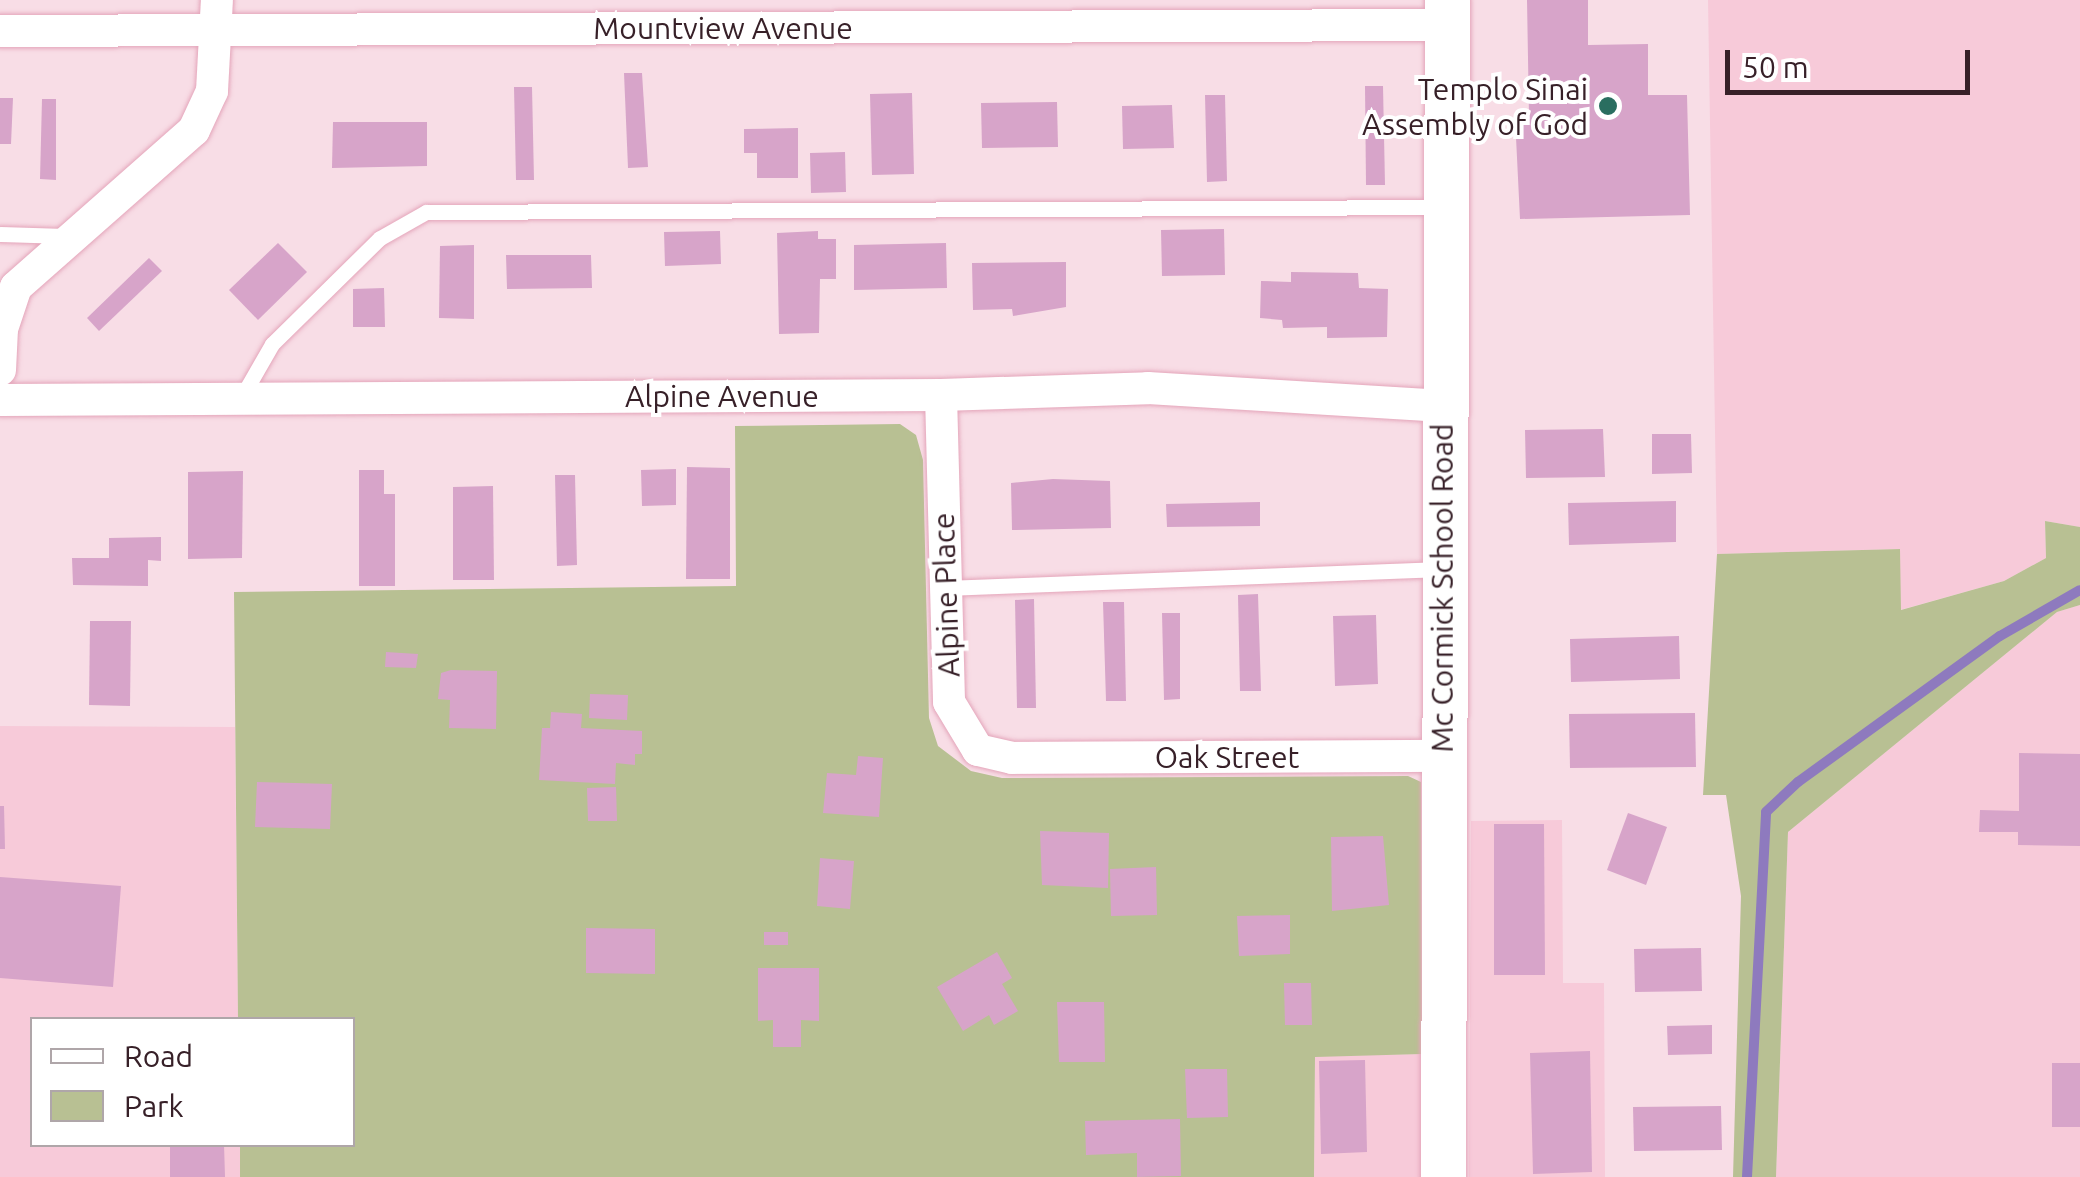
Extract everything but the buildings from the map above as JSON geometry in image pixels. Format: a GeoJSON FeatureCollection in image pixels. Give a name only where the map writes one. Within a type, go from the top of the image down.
{"type":"FeatureCollection","features":[{"type":"Feature","properties":{"kind":"street","name":"Mountview Avenue"},"geometry":{"type":"LineString","coordinates":[[0,31],[217,15],[1446,12]]}},
{"type":"Feature","properties":{"kind":"street","name":"Mc Cormick School Road"},"geometry":{"type":"LineString","coordinates":[[1443,1177],[1441,756],[1446,12]]}},
{"type":"Feature","properties":{"kind":"street"},"geometry":{"type":"LineString","coordinates":[[0,370],[2,330],[16,287],[194,130],[212,91],[217,15]]}},
{"type":"Feature","properties":{"kind":"street","name":"Alpine Avenue"},"geometry":{"type":"LineString","coordinates":[[0,400],[941,396],[1148,388],[1443,406]]}},
{"type":"Feature","properties":{"kind":"street","name":"Alpine Place"},"geometry":{"type":"LineString","coordinates":[[941,396],[949,702],[956,724],[978,750],[1012,758]]}},
{"type":"Feature","properties":{"kind":"street","name":"Oak Street"},"geometry":{"type":"LineString","coordinates":[[1012,758],[1441,756]]}},
{"type":"Feature","properties":{"kind":"lane"},"geometry":{"type":"LineString","coordinates":[[241,398],[272,344],[380,238],[426,212],[1445,207]]}},
{"type":"Feature","properties":{"kind":"lane"},"geometry":{"type":"LineString","coordinates":[[0,234],[75,236]]}},
{"type":"Feature","properties":{"kind":"lane"},"geometry":{"type":"LineString","coordinates":[[946,588],[1442,568]]}},
{"type":"Feature","properties":{"kind":"shaded area"},"geometry":{"type":"Polygon","coordinates":[[[1708,0],[2080,0],[2080,527],[2045,521],[2046,558],[2004,581],[1900,610],[1899,549],[1717,554],[1708,0]]]}},
{"type":"Feature","properties":{"kind":"shaded area"},"geometry":{"type":"Polygon","coordinates":[[[2080,605],[2080,1177],[1776,1177],[1788,832],[2057,612],[2080,605]]]}},
{"type":"Feature","properties":{"kind":"shaded area"},"geometry":{"type":"Polygon","coordinates":[[[0,726],[235,727],[238,1017],[30,1017],[30,1147],[240,1147],[240,1177],[0,1177],[0,726]]]}},
{"type":"Feature","properties":{"kind":"shaded area"},"geometry":{"type":"Polygon","coordinates":[[[1562,820],[1563,983],[1604,983],[1605,1177],[1469,1177],[1471,821],[1562,820]]]}},
{"type":"Feature","properties":{"kind":"shaded area"},"geometry":{"type":"Polygon","coordinates":[[[1422,1054],[1421,1177],[1314,1177],[1315,1056],[1422,1054]]]}},
{"type":"Feature","properties":{"kind":"green space"},"geometry":{"type":"Polygon","coordinates":[[[900,424],[916,435],[923,460],[929,718],[938,746],[971,771],[1002,778],[1408,776],[1421,782],[1422,1054],[1315,1057],[1314,1177],[240,1177],[240,1147],[355,1147],[355,1017],[238,1017],[234,592],[736,586],[735,426],[900,424]]]}},
{"type":"Feature","properties":{"kind":"green space"},"geometry":{"type":"Polygon","coordinates":[[[2045,521],[2080,527],[2080,605],[2057,612],[1788,832],[1776,1177],[1733,1177],[1741,896],[1726,795],[1703,795],[1717,554],[1900,549],[1901,610],[2004,581],[2046,558],[2045,521]]]}},
{"type":"Feature","properties":{"kind":"waterway"},"geometry":{"type":"LineString","coordinates":[[1747,1177],[1766,812],[1798,782],[2000,636],[2080,590]]}},
{"type":"Feature","properties":{"kind":"place","name":"Templo Sinai Assembly of God"},"geometry":{"type":"Point","coordinates":[1608,106]}}]}
